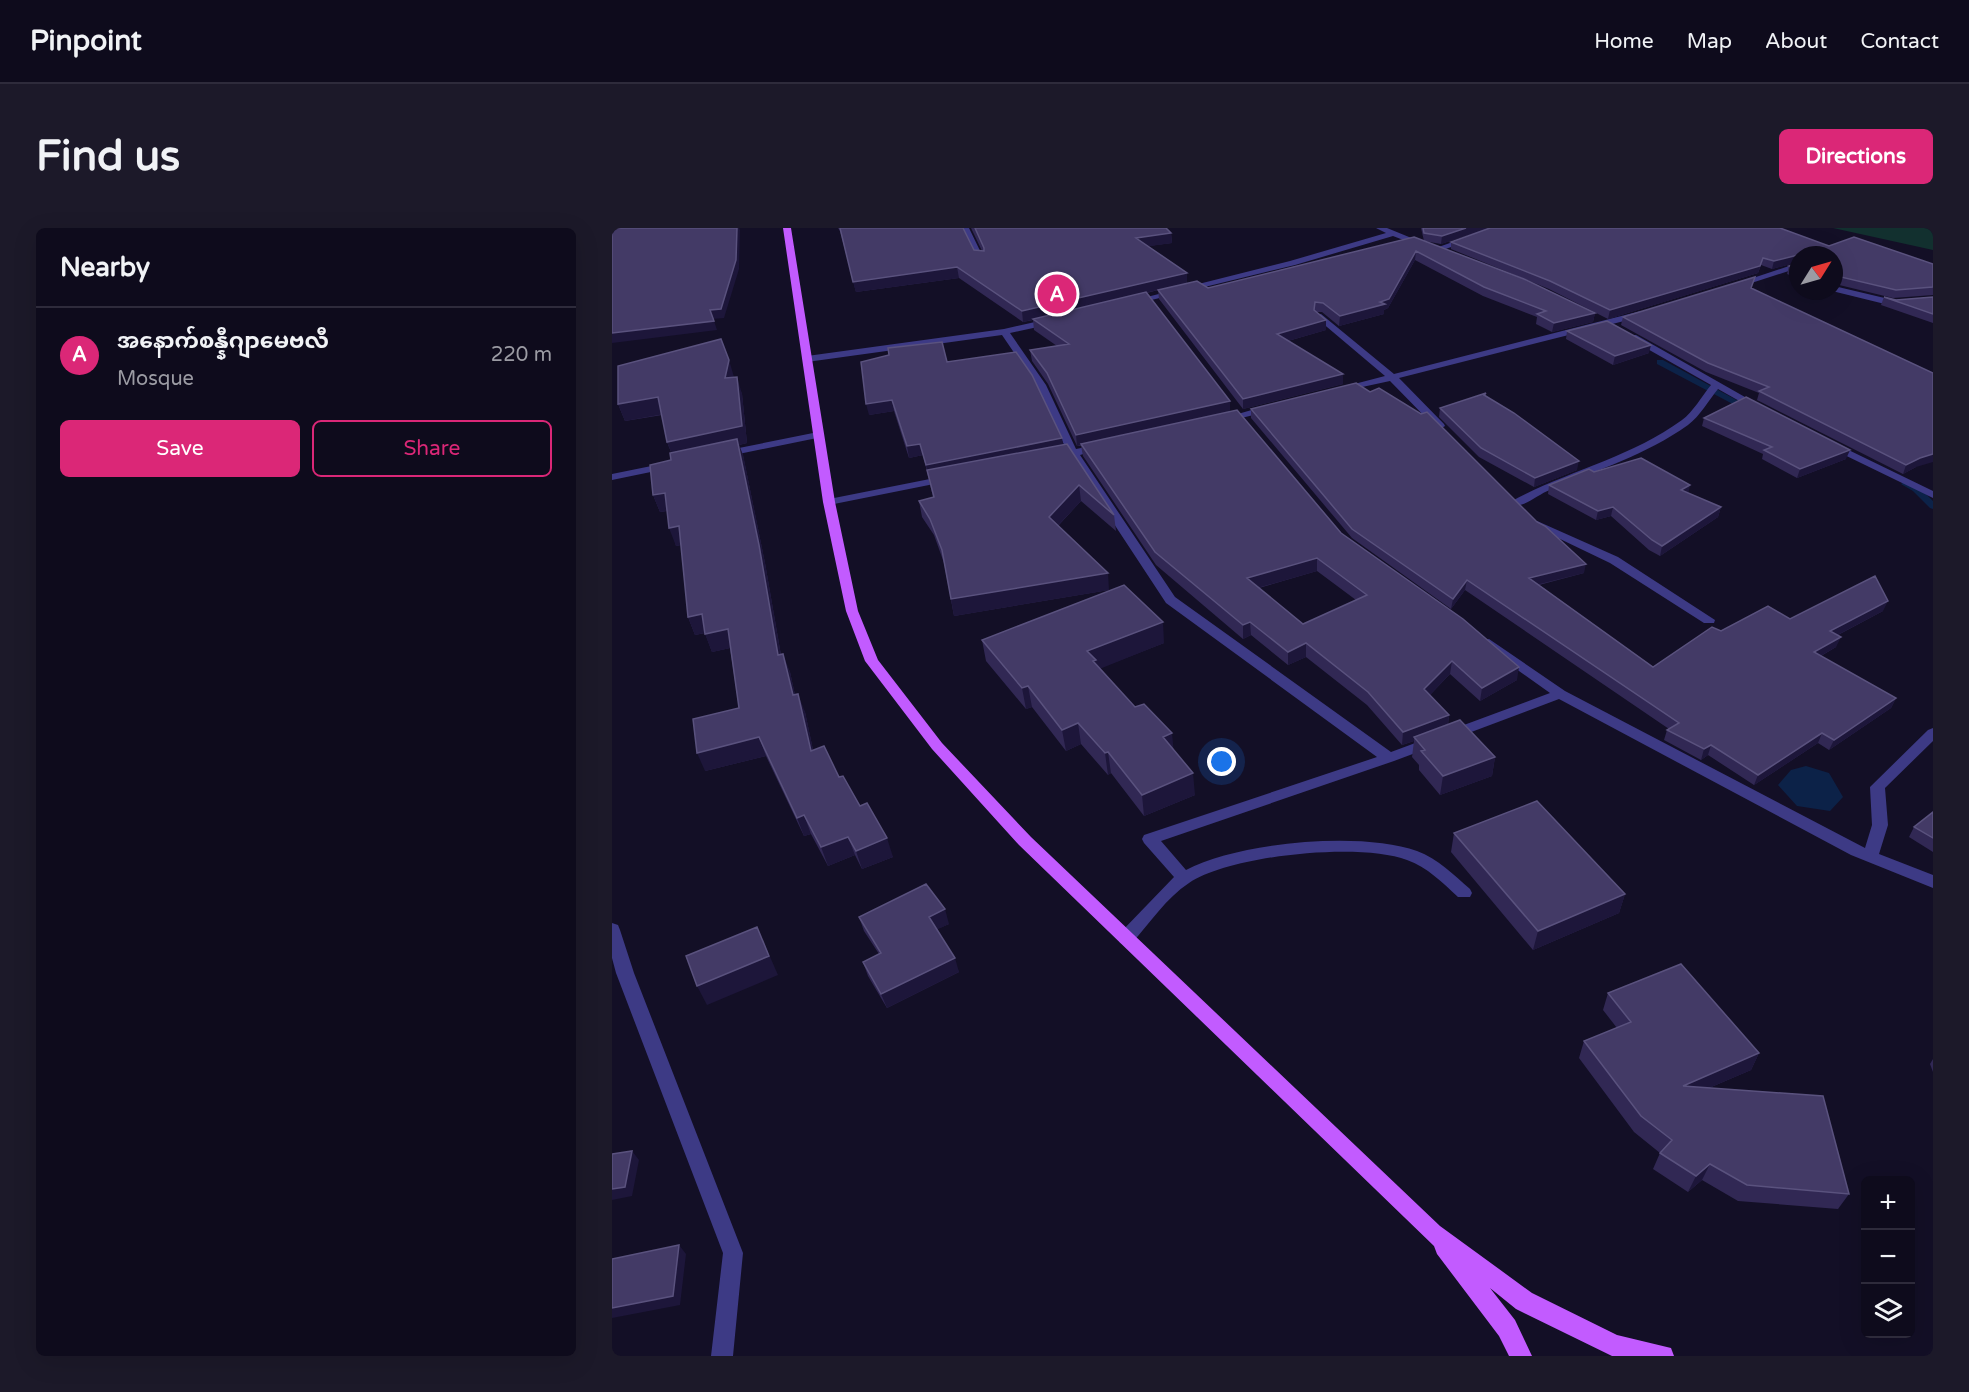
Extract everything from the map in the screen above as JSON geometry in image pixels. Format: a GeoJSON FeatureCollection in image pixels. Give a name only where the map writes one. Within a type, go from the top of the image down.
{"type":"FeatureCollection","features":[{"type":"Feature","properties":{"kind":"main road"},"geometry":{"type":"LineString","coordinates":[[787,228],[829,502],[852,611],[872,661],[937,746],[1025,841],[1433,1233],[1524,1301],[1616,1346],[1663,1356]]}},
{"type":"Feature","properties":{"kind":"main road"},"geometry":{"type":"LineString","coordinates":[[1433,1233],[1507,1328],[1521,1356]]}},
{"type":"Feature","properties":{"kind":"street"},"geometry":{"type":"LineString","coordinates":[[965,228],[981,257]]}},
{"type":"Feature","properties":{"kind":"street"},"geometry":{"type":"LineString","coordinates":[[1380,228],[1447,253]]}},
{"type":"Feature","properties":{"kind":"street"},"geometry":{"type":"LineString","coordinates":[[1437,249],[1500,228]]}},
{"type":"Feature","properties":{"kind":"street"},"geometry":{"type":"LineString","coordinates":[[1122,304],[1292,263],[1394,233]]}},
{"type":"Feature","properties":{"kind":"street"},"geometry":{"type":"LineString","coordinates":[[1725,288],[1789,268]]}},
{"type":"Feature","properties":{"kind":"street"},"geometry":{"type":"LineString","coordinates":[[1778,271],[1789,274]]}},
{"type":"Feature","properties":{"kind":"street"},"geometry":{"type":"LineString","coordinates":[[1843,291],[1893,303],[1933,300]]}},
{"type":"Feature","properties":{"kind":"street"},"geometry":{"type":"LineString","coordinates":[[1150,297],[1160,311]]}},
{"type":"Feature","properties":{"kind":"street"},"geometry":{"type":"LineString","coordinates":[[1328,394],[1651,311]]}},
{"type":"Feature","properties":{"kind":"street"},"geometry":{"type":"LineString","coordinates":[[1592,314],[1618,328]]}},
{"type":"Feature","properties":{"kind":"street"},"geometry":{"type":"LineString","coordinates":[[1318,316],[1393,378],[1450,436]]}},
{"type":"Feature","properties":{"kind":"street"},"geometry":{"type":"LineString","coordinates":[[807,359],[1004,332],[1068,317]]}},
{"type":"Feature","properties":{"kind":"street"},"geometry":{"type":"LineString","coordinates":[[1004,332],[1041,385],[1073,453],[1170,600],[1389,758]]}},
{"type":"Feature","properties":{"kind":"street"},"geometry":{"type":"LineString","coordinates":[[1628,334],[1766,412]]}},
{"type":"Feature","properties":{"kind":"street"},"geometry":{"type":"LineString","coordinates":[[1524,511],[1544,488],[1594,470],[1646,446],[1687,421],[1716,385]]}},
{"type":"Feature","properties":{"kind":"street"},"geometry":{"type":"LineString","coordinates":[[1206,423],[1284,405]]}},
{"type":"Feature","properties":{"kind":"street"},"geometry":{"type":"LineString","coordinates":[[715,456],[818,435]]}},
{"type":"Feature","properties":{"kind":"street"},"geometry":{"type":"LineString","coordinates":[[1818,438],[1933,495]]}},
{"type":"Feature","properties":{"kind":"street"},"geometry":{"type":"LineString","coordinates":[[1038,460],[1118,443]]}},
{"type":"Feature","properties":{"kind":"street"},"geometry":{"type":"LineString","coordinates":[[612,477],[681,463]]}},
{"type":"Feature","properties":{"kind":"street"},"geometry":{"type":"LineString","coordinates":[[829,502],[957,476]]}},
{"type":"Feature","properties":{"kind":"street"},"geometry":{"type":"LineString","coordinates":[[1507,494],[1541,528],[1614,560],[1710,620]]}},
{"type":"Feature","properties":{"kind":"street"},"geometry":{"type":"LineString","coordinates":[[1473,632],[1560,694],[1870,857],[1933,882]]}},
{"type":"Feature","properties":{"kind":"street"},"geometry":{"type":"LineString","coordinates":[[1184,878],[1150,839],[1389,758],[1560,694]]}},
{"type":"Feature","properties":{"kind":"street"},"geometry":{"type":"LineString","coordinates":[[1870,857],[1880,825],[1877,787],[1933,733]]}},
{"type":"Feature","properties":{"kind":"street"},"geometry":{"type":"LineString","coordinates":[[1126,938],[1184,878],[1216,864],[1255,855],[1312,848],[1368,849],[1404,853],[1433,866],[1464,893]]}},
{"type":"Feature","properties":{"kind":"street"},"geometry":{"type":"LineString","coordinates":[[612,930],[625,973],[733,1254],[722,1356]]}},
{"type":"Feature","properties":{"kind":"green space"},"geometry":{"type":"Polygon","coordinates":[[[1833,228],[1933,228],[1933,250],[1833,228]]]}},
{"type":"Feature","properties":{"kind":"water"},"geometry":{"type":"Polygon","coordinates":[[[1806,766],[1829,773],[1843,797],[1830,811],[1797,806],[1778,785],[1791,770],[1806,766]]]}},
{"type":"Feature","properties":{"kind":"building"},"geometry":{"type":"Polygon","coordinates":[[[612,228],[737,228],[736,260],[721,309],[710,310],[714,321],[612,333],[612,228]]]}},
{"type":"Feature","properties":{"kind":"building"},"geometry":{"type":"Polygon","coordinates":[[[840,228],[963,228],[974,250],[984,251],[975,228],[1166,228],[1171,233],[1136,238],[1187,273],[1022,311],[957,267],[853,282],[840,228]]]}},
{"type":"Feature","properties":{"kind":"building"},"geometry":{"type":"Polygon","coordinates":[[[1423,228],[1466,228],[1442,236],[1424,233],[1423,228]]]}},
{"type":"Feature","properties":{"kind":"building"},"geometry":{"type":"Polygon","coordinates":[[[1490,228],[1780,228],[1829,246],[1789,246],[1789,257],[1774,261],[1763,258],[1760,266],[1610,310],[1550,281],[1451,242],[1490,228]]]}},
{"type":"Feature","properties":{"kind":"building"},"geometry":{"type":"Polygon","coordinates":[[[1414,237],[1524,279],[1595,313],[1554,323],[1537,314],[1546,311],[1484,287],[1416,251],[1389,299],[1380,302],[1385,304],[1340,316],[1323,303],[1315,302],[1314,310],[1326,320],[1277,334],[1343,374],[1243,399],[1158,290],[1197,281],[1208,288],[1414,237]]]}},
{"type":"Feature","properties":{"kind":"building"},"geometry":{"type":"Polygon","coordinates":[[[1854,237],[1933,264],[1933,287],[1896,290],[1843,277],[1843,246],[1829,246],[1854,237]]]}},
{"type":"Feature","properties":{"kind":"building"},"geometry":{"type":"Polygon","coordinates":[[[1755,277],[1751,288],[1933,373],[1933,454],[1906,465],[1759,391],[1769,387],[1708,363],[1623,317],[1755,277]]]}},
{"type":"Feature","properties":{"kind":"building"},"geometry":{"type":"Polygon","coordinates":[[[1146,292],[1230,401],[1076,435],[1047,373],[1030,350],[1069,344],[1033,319],[1146,292]]]}},
{"type":"Feature","properties":{"kind":"building"},"geometry":{"type":"Polygon","coordinates":[[[1884,297],[1896,300],[1933,297],[1933,314],[1884,297]]]}},
{"type":"Feature","properties":{"kind":"building"},"geometry":{"type":"Polygon","coordinates":[[[1607,321],[1651,345],[1615,356],[1567,331],[1607,321]]]}},
{"type":"Feature","properties":{"kind":"building"},"geometry":{"type":"Polygon","coordinates":[[[721,339],[729,360],[725,378],[737,377],[742,426],[667,442],[658,397],[618,404],[618,366],[721,339]]]}},
{"type":"Feature","properties":{"kind":"building"},"geometry":{"type":"Polygon","coordinates":[[[942,342],[947,362],[1016,352],[1032,375],[1062,438],[926,465],[920,444],[907,446],[892,400],[866,404],[861,362],[889,355],[888,348],[942,342]]]}},
{"type":"Feature","properties":{"kind":"building"},"geometry":{"type":"Polygon","coordinates":[[[1356,383],[1370,392],[1379,388],[1421,414],[1427,412],[1537,522],[1545,526],[1586,564],[1529,578],[1653,667],[1712,627],[1721,631],[1768,606],[1790,619],[1875,576],[1888,601],[1830,631],[1841,637],[1814,652],[1896,698],[1834,740],[1822,733],[1758,775],[1711,745],[1704,749],[1667,730],[1679,723],[1467,580],[1453,599],[1352,529],[1251,409],[1356,383]]]}},
{"type":"Feature","properties":{"kind":"building"},"geometry":{"type":"Polygon","coordinates":[[[1486,393],[1484,395],[1514,413],[1579,461],[1535,478],[1481,448],[1440,408],[1486,393]]]}},
{"type":"Feature","properties":{"kind":"building"},"geometry":{"type":"Polygon","coordinates":[[[1746,397],[1850,450],[1800,469],[1764,450],[1772,447],[1704,418],[1746,397]]]}},
{"type":"Feature","properties":{"kind":"building"},"geometry":{"type":"Polygon","coordinates":[[[1237,410],[1341,533],[1463,619],[1519,667],[1482,688],[1452,661],[1424,689],[1449,715],[1403,732],[1368,692],[1306,643],[1288,652],[1250,622],[1243,625],[1155,552],[1081,444],[1237,410]],[[1317,558],[1247,578],[1303,624],[1367,595],[1317,558]]]}},
{"type":"Feature","properties":{"kind":"building"},"geometry":{"type":"Polygon","coordinates":[[[737,439],[759,545],[778,655],[783,654],[793,695],[798,694],[811,751],[824,746],[839,777],[843,776],[860,806],[867,803],[887,838],[856,851],[848,837],[821,847],[804,815],[797,818],[759,737],[697,753],[693,719],[739,708],[728,629],[705,634],[702,614],[688,617],[679,526],[669,528],[665,493],[653,495],[650,465],[671,460],[670,453],[737,439]]]}},
{"type":"Feature","properties":{"kind":"building"},"geometry":{"type":"Polygon","coordinates":[[[1067,444],[1114,515],[1079,485],[1049,517],[1108,573],[951,599],[942,550],[930,519],[919,501],[934,497],[927,470],[1067,444]]]}},
{"type":"Feature","properties":{"kind":"building"},"geometry":{"type":"Polygon","coordinates":[[[1641,458],[1690,485],[1681,490],[1721,507],[1662,546],[1613,507],[1598,511],[1549,485],[1589,469],[1594,472],[1641,458]]]}},
{"type":"Feature","properties":{"kind":"building"},"geometry":{"type":"Polygon","coordinates":[[[1124,585],[1163,622],[1087,651],[1096,660],[1093,661],[1135,707],[1144,704],[1172,733],[1163,737],[1193,773],[1142,795],[1108,752],[1105,753],[1078,723],[1062,730],[1028,686],[1022,688],[982,640],[1124,585]]]}},
{"type":"Feature","properties":{"kind":"building"},"geometry":{"type":"Polygon","coordinates":[[[1460,720],[1495,757],[1443,776],[1421,751],[1425,750],[1414,737],[1460,720]]]}},
{"type":"Feature","properties":{"kind":"building"},"geometry":{"type":"Polygon","coordinates":[[[1537,801],[1625,894],[1538,931],[1454,833],[1537,801]]]}},
{"type":"Feature","properties":{"kind":"building"},"geometry":{"type":"Polygon","coordinates":[[[1933,812],[1933,838],[1914,827],[1933,812]]]}},
{"type":"Feature","properties":{"kind":"building"},"geometry":{"type":"Polygon","coordinates":[[[926,884],[945,909],[929,917],[955,958],[881,994],[863,962],[881,953],[859,917],[926,884]]]}},
{"type":"Feature","properties":{"kind":"building"},"geometry":{"type":"Polygon","coordinates":[[[757,927],[769,956],[697,986],[686,956],[757,927]]]}},
{"type":"Feature","properties":{"kind":"building"},"geometry":{"type":"Polygon","coordinates":[[[1681,964],[1759,1053],[1683,1086],[1823,1096],[1849,1194],[1747,1185],[1710,1164],[1696,1176],[1660,1153],[1672,1140],[1641,1116],[1584,1041],[1631,1022],[1608,993],[1681,964]]]}},
{"type":"Feature","properties":{"kind":"building"},"geometry":{"type":"Polygon","coordinates":[[[632,1151],[625,1187],[612,1189],[612,1154],[632,1151]]]}},
{"type":"Feature","properties":{"kind":"building"},"geometry":{"type":"Polygon","coordinates":[[[679,1245],[673,1296],[612,1308],[612,1259],[679,1245]]]}},
{"type":"Feature","properties":{"kind":"waterway"},"geometry":{"type":"LineString","coordinates":[[1660,362],[1749,409]]}},
{"type":"Feature","properties":{"kind":"waterway"},"geometry":{"type":"LineString","coordinates":[[1905,484],[1916,489],[1933,506]]}},
{"type":"Feature","properties":{"kind":"place","name":"အနောက်စန္နီဂျာမေဗလီ"},"geometry":{"type":"Point","coordinates":[1057,294]}}]}
